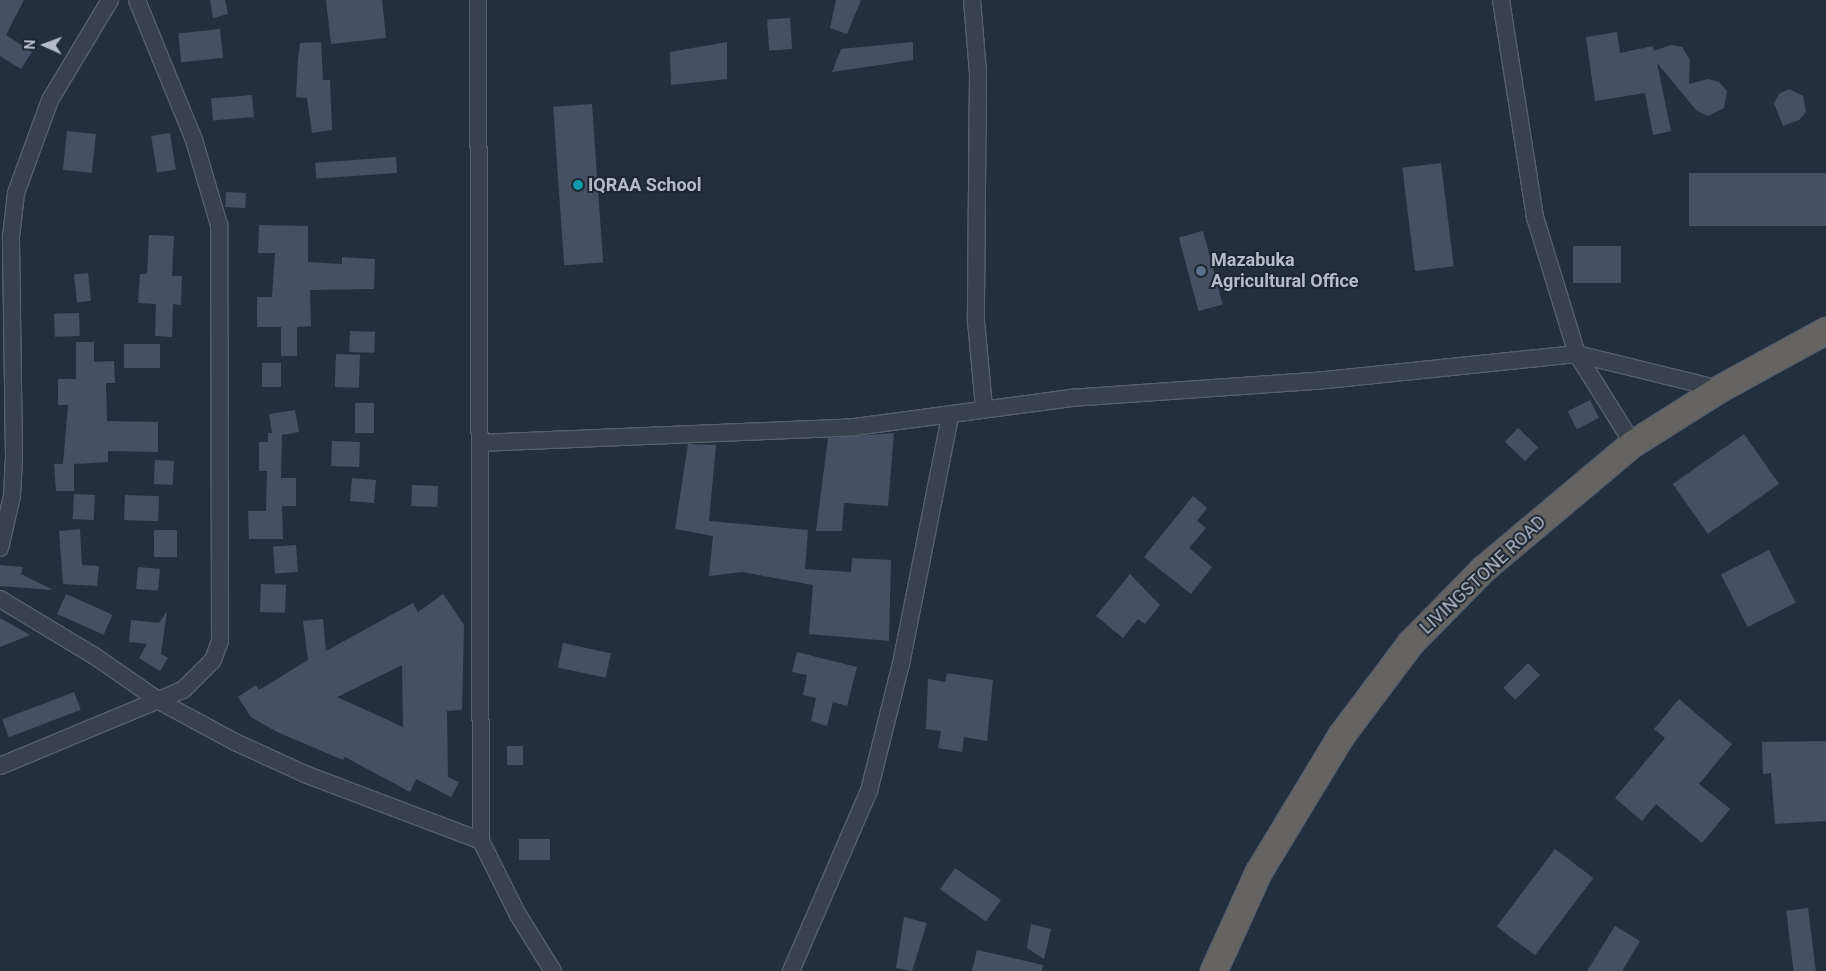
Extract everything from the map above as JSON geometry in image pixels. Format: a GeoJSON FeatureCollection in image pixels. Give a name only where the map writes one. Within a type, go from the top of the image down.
{"type":"FeatureCollection","features":[{"type":"Feature","properties":{"kind":"highway","name":"LIVINGSTONE ROAD"},"geometry":{"type":"LineString","coordinates":[[1214,971],[1258,872],[1342,735],[1411,643],[1485,568],[1633,444],[1720,389],[1824,338]]}},
{"type":"Feature","properties":{"kind":"street"},"geometry":{"type":"LineString","coordinates":[[0,548],[12,496],[14,457],[11,237],[16,193],[50,100],[110,0]]}},
{"type":"Feature","properties":{"kind":"street"},"geometry":{"type":"LineString","coordinates":[[0,766],[162,702],[201,676],[220,641],[219,225],[194,140],[137,0]]}},
{"type":"Feature","properties":{"kind":"street"},"geometry":{"type":"LineString","coordinates":[[478,0],[481,841],[518,915],[553,971]]}},
{"type":"Feature","properties":{"kind":"street"},"geometry":{"type":"LineString","coordinates":[[972,0],[978,72],[976,321],[984,408]]}},
{"type":"Feature","properties":{"kind":"street"},"geometry":{"type":"LineString","coordinates":[[1501,0],[1535,217],[1577,354],[1633,444]]}},
{"type":"Feature","properties":{"kind":"street"},"geometry":{"type":"LineString","coordinates":[[480,444],[854,427],[950,417],[984,408],[1316,381],[1577,354],[1720,389]]}},
{"type":"Feature","properties":{"kind":"street"},"geometry":{"type":"LineString","coordinates":[[791,971],[869,791],[901,664],[950,417]]}},
{"type":"Feature","properties":{"kind":"street"},"geometry":{"type":"LineString","coordinates":[[0,599],[93,654],[162,702],[305,774],[481,841]]}},
{"type":"Feature","properties":{"kind":"building"},"geometry":{"type":"Polygon","coordinates":[[[0,0],[24,0],[6,35],[32,52],[21,69],[0,56],[0,0]]]}},
{"type":"Feature","properties":{"kind":"building"},"geometry":{"type":"Polygon","coordinates":[[[210,0],[225,0],[228,14],[213,18],[210,0]]]}},
{"type":"Feature","properties":{"kind":"building"},"geometry":{"type":"Polygon","coordinates":[[[326,0],[382,0],[386,38],[331,44],[326,0]]]}},
{"type":"Feature","properties":{"kind":"building"},"geometry":{"type":"Polygon","coordinates":[[[836,0],[861,0],[847,34],[830,28],[836,0]]]}},
{"type":"Feature","properties":{"kind":"building"},"geometry":{"type":"Polygon","coordinates":[[[790,18],[792,49],[769,51],[767,20],[790,18]]]}},
{"type":"Feature","properties":{"kind":"building"},"geometry":{"type":"Polygon","coordinates":[[[220,29],[223,58],[181,62],[178,33],[220,29]]]}},
{"type":"Feature","properties":{"kind":"building"},"geometry":{"type":"Polygon","coordinates":[[[1617,32],[1620,53],[1653,46],[1654,51],[1671,45],[1682,47],[1690,60],[1689,84],[1708,79],[1719,82],[1727,91],[1724,108],[1708,116],[1697,111],[1657,63],[1671,131],[1653,135],[1645,93],[1595,101],[1586,37],[1617,32]]]}},
{"type":"Feature","properties":{"kind":"building"},"geometry":{"type":"Polygon","coordinates":[[[321,42],[323,80],[330,80],[332,130],[312,133],[307,98],[296,97],[298,59],[300,43],[321,42]]]}},
{"type":"Feature","properties":{"kind":"building"},"geometry":{"type":"Polygon","coordinates":[[[727,42],[727,79],[671,85],[670,52],[727,42]]]}},
{"type":"Feature","properties":{"kind":"building"},"geometry":{"type":"Polygon","coordinates":[[[913,42],[913,60],[832,72],[841,49],[913,42]]]}},
{"type":"Feature","properties":{"kind":"building"},"geometry":{"type":"Polygon","coordinates":[[[1789,89],[1803,96],[1806,112],[1799,120],[1783,126],[1774,103],[1779,94],[1789,89]]]}},
{"type":"Feature","properties":{"kind":"building"},"geometry":{"type":"Polygon","coordinates":[[[252,95],[254,117],[213,120],[211,99],[252,95]]]}},
{"type":"Feature","properties":{"kind":"building","name":"IQRAA School"},"geometry":{"type":"Polygon","coordinates":[[[592,104],[603,263],[564,265],[553,107],[592,104]]]}},
{"type":"Feature","properties":{"kind":"building"},"geometry":{"type":"Polygon","coordinates":[[[67,131],[96,134],[92,173],[63,170],[67,131]]]}},
{"type":"Feature","properties":{"kind":"building"},"geometry":{"type":"Polygon","coordinates":[[[170,133],[176,170],[157,173],[151,136],[170,133]]]}},
{"type":"Feature","properties":{"kind":"building"},"geometry":{"type":"Polygon","coordinates":[[[396,157],[397,173],[316,179],[315,163],[396,157]]]}},
{"type":"Feature","properties":{"kind":"building"},"geometry":{"type":"Polygon","coordinates":[[[1441,163],[1454,266],[1415,271],[1402,168],[1441,163]]]}},
{"type":"Feature","properties":{"kind":"building"},"geometry":{"type":"Polygon","coordinates":[[[1689,173],[1826,173],[1826,226],[1689,226],[1689,173]]]}},
{"type":"Feature","properties":{"kind":"building"},"geometry":{"type":"Polygon","coordinates":[[[226,192],[246,193],[245,208],[225,207],[226,192]]]}},
{"type":"Feature","properties":{"kind":"building"},"geometry":{"type":"Polygon","coordinates":[[[259,225],[308,226],[308,262],[342,264],[342,257],[375,259],[374,289],[310,290],[311,326],[297,327],[297,356],[281,356],[281,327],[257,327],[257,297],[272,297],[275,253],[258,253],[259,225]]]}},
{"type":"Feature","properties":{"kind":"building","name":"Mazabuka Agricultural Office"},"geometry":{"type":"Polygon","coordinates":[[[1203,231],[1223,304],[1199,311],[1179,237],[1203,231]]]}},
{"type":"Feature","properties":{"kind":"building"},"geometry":{"type":"Polygon","coordinates":[[[149,235],[174,236],[172,276],[182,276],[181,305],[173,304],[172,337],[155,336],[156,304],[138,303],[140,274],[147,274],[149,235]]]}},
{"type":"Feature","properties":{"kind":"building"},"geometry":{"type":"Polygon","coordinates":[[[1573,246],[1621,246],[1621,283],[1573,283],[1573,246]]]}},
{"type":"Feature","properties":{"kind":"building"},"geometry":{"type":"Polygon","coordinates":[[[88,273],[91,301],[77,302],[74,274],[88,273]]]}},
{"type":"Feature","properties":{"kind":"building"},"geometry":{"type":"Polygon","coordinates":[[[79,313],[80,336],[55,337],[54,314],[79,313]]]}},
{"type":"Feature","properties":{"kind":"building"},"geometry":{"type":"Polygon","coordinates":[[[350,331],[375,332],[374,353],[349,352],[350,331]]]}},
{"type":"Feature","properties":{"kind":"building"},"geometry":{"type":"Polygon","coordinates":[[[76,342],[94,342],[94,362],[114,361],[115,383],[106,383],[107,421],[158,422],[158,452],[108,451],[108,462],[74,464],[74,491],[56,491],[54,464],[63,464],[68,405],[58,405],[58,379],[76,379],[76,342]]]}},
{"type":"Feature","properties":{"kind":"building"},"geometry":{"type":"Polygon","coordinates":[[[124,344],[160,344],[160,368],[124,368],[124,344]]]}},
{"type":"Feature","properties":{"kind":"building"},"geometry":{"type":"Polygon","coordinates":[[[336,354],[360,355],[359,388],[335,387],[336,354]]]}},
{"type":"Feature","properties":{"kind":"building"},"geometry":{"type":"Polygon","coordinates":[[[262,363],[281,363],[281,387],[262,387],[262,363]]]}},
{"type":"Feature","properties":{"kind":"building"},"geometry":{"type":"Polygon","coordinates":[[[1590,400],[1599,418],[1577,429],[1568,411],[1590,400]]]}},
{"type":"Feature","properties":{"kind":"building"},"geometry":{"type":"Polygon","coordinates":[[[355,403],[374,403],[374,433],[355,433],[355,403]]]}},
{"type":"Feature","properties":{"kind":"building"},"geometry":{"type":"Polygon","coordinates":[[[295,410],[299,432],[282,435],[281,478],[296,478],[296,506],[282,506],[283,539],[249,539],[248,511],[266,511],[267,471],[259,471],[259,442],[268,442],[268,433],[272,433],[269,414],[295,410]]]}},
{"type":"Feature","properties":{"kind":"building"},"geometry":{"type":"Polygon","coordinates":[[[1518,428],[1538,447],[1525,461],[1505,442],[1518,428]]]}},
{"type":"Feature","properties":{"kind":"building"},"geometry":{"type":"Polygon","coordinates":[[[894,433],[888,506],[844,503],[842,531],[816,531],[828,438],[894,433]]]}},
{"type":"Feature","properties":{"kind":"building"},"geometry":{"type":"Polygon","coordinates":[[[1744,434],[1779,484],[1708,534],[1673,484],[1744,434]]]}},
{"type":"Feature","properties":{"kind":"building"},"geometry":{"type":"Polygon","coordinates":[[[332,441],[360,442],[359,467],[331,466],[332,441]]]}},
{"type":"Feature","properties":{"kind":"building"},"geometry":{"type":"Polygon","coordinates":[[[688,444],[716,445],[709,521],[808,530],[805,569],[851,572],[852,558],[891,560],[889,641],[809,634],[813,585],[742,572],[709,576],[713,536],[675,529],[688,444]]]}},
{"type":"Feature","properties":{"kind":"building"},"geometry":{"type":"Polygon","coordinates":[[[155,460],[174,461],[173,485],[154,484],[155,460]]]}},
{"type":"Feature","properties":{"kind":"building"},"geometry":{"type":"Polygon","coordinates":[[[352,478],[376,480],[374,503],[350,501],[352,478]]]}},
{"type":"Feature","properties":{"kind":"building"},"geometry":{"type":"Polygon","coordinates":[[[412,485],[438,486],[437,507],[411,506],[412,485]]]}},
{"type":"Feature","properties":{"kind":"building"},"geometry":{"type":"Polygon","coordinates":[[[74,494],[95,495],[94,520],[73,519],[74,494]]]}},
{"type":"Feature","properties":{"kind":"building"},"geometry":{"type":"Polygon","coordinates":[[[125,495],[159,496],[158,521],[124,520],[125,495]]]}},
{"type":"Feature","properties":{"kind":"building"},"geometry":{"type":"Polygon","coordinates":[[[1193,496],[1207,508],[1197,521],[1206,528],[1189,548],[1212,567],[1191,594],[1144,557],[1193,496]]]}},
{"type":"Feature","properties":{"kind":"building"},"geometry":{"type":"Polygon","coordinates":[[[80,529],[82,565],[99,566],[97,586],[63,584],[59,531],[80,529]]]}},
{"type":"Feature","properties":{"kind":"building"},"geometry":{"type":"Polygon","coordinates":[[[154,530],[177,530],[177,557],[154,557],[154,530]]]}},
{"type":"Feature","properties":{"kind":"building"},"geometry":{"type":"Polygon","coordinates":[[[296,545],[298,572],[275,574],[273,547],[296,545]]]}},
{"type":"Feature","properties":{"kind":"building"},"geometry":{"type":"Polygon","coordinates":[[[1769,550],[1796,603],[1748,627],[1721,575],[1769,550]]]}},
{"type":"Feature","properties":{"kind":"building"},"geometry":{"type":"Polygon","coordinates":[[[0,565],[23,567],[21,574],[53,590],[0,586],[0,565]]]}},
{"type":"Feature","properties":{"kind":"building"},"geometry":{"type":"Polygon","coordinates":[[[138,567],[160,569],[158,591],[136,589],[138,567]]]}},
{"type":"Feature","properties":{"kind":"building"},"geometry":{"type":"Polygon","coordinates":[[[1130,574],[1160,605],[1145,624],[1138,619],[1123,638],[1096,616],[1130,574]]]}},
{"type":"Feature","properties":{"kind":"building"},"geometry":{"type":"Polygon","coordinates":[[[261,584],[286,585],[285,613],[260,612],[261,584]]]}},
{"type":"Feature","properties":{"kind":"building"},"geometry":{"type":"Polygon","coordinates":[[[66,594],[113,615],[104,635],[57,614],[66,594]]]}},
{"type":"Feature","properties":{"kind":"building"},"geometry":{"type":"Polygon","coordinates":[[[443,594],[464,625],[462,710],[447,711],[448,777],[459,782],[451,797],[416,779],[410,792],[345,757],[343,760],[277,732],[251,717],[238,697],[256,685],[259,690],[308,660],[303,621],[323,619],[326,651],[413,603],[418,612],[443,594]],[[402,665],[337,697],[403,727],[402,665]]]}},
{"type":"Feature","properties":{"kind":"building"},"geometry":{"type":"Polygon","coordinates":[[[167,611],[161,654],[168,658],[160,671],[139,658],[147,644],[129,642],[131,620],[159,623],[167,611]]]}},
{"type":"Feature","properties":{"kind":"building"},"geometry":{"type":"Polygon","coordinates":[[[0,618],[30,635],[0,647],[0,618]]]}},
{"type":"Feature","properties":{"kind":"building"},"geometry":{"type":"Polygon","coordinates":[[[563,643],[611,653],[606,678],[558,667],[563,643]]]}},
{"type":"Feature","properties":{"kind":"building"},"geometry":{"type":"Polygon","coordinates":[[[797,652],[857,667],[847,706],[833,702],[827,726],[811,721],[816,698],[803,695],[807,675],[792,672],[797,652]]]}},
{"type":"Feature","properties":{"kind":"building"},"geometry":{"type":"Polygon","coordinates":[[[1528,663],[1540,675],[1515,700],[1503,688],[1528,663]]]}},
{"type":"Feature","properties":{"kind":"building"},"geometry":{"type":"Polygon","coordinates":[[[947,673],[993,680],[987,741],[964,737],[962,752],[938,748],[941,731],[926,729],[928,679],[945,682],[947,673]]]}},
{"type":"Feature","properties":{"kind":"building"},"geometry":{"type":"Polygon","coordinates":[[[74,692],[81,710],[9,737],[2,720],[74,692]]]}},
{"type":"Feature","properties":{"kind":"building"},"geometry":{"type":"Polygon","coordinates":[[[1679,699],[1732,744],[1699,784],[1730,809],[1702,843],[1656,804],[1642,821],[1615,798],[1665,738],[1654,729],[1679,699]]]}},
{"type":"Feature","properties":{"kind":"building"},"geometry":{"type":"Polygon","coordinates":[[[1826,741],[1826,821],[1775,824],[1771,773],[1763,774],[1762,742],[1826,741]]]}},
{"type":"Feature","properties":{"kind":"building"},"geometry":{"type":"Polygon","coordinates":[[[507,746],[523,746],[523,765],[507,765],[507,746]]]}},
{"type":"Feature","properties":{"kind":"building"},"geometry":{"type":"Polygon","coordinates":[[[519,839],[550,839],[550,860],[519,860],[519,839]]]}},
{"type":"Feature","properties":{"kind":"building"},"geometry":{"type":"Polygon","coordinates":[[[1555,849],[1593,878],[1535,955],[1497,926],[1555,849]]]}},
{"type":"Feature","properties":{"kind":"building"},"geometry":{"type":"Polygon","coordinates":[[[955,868],[1001,900],[986,921],[940,889],[955,868]]]}},
{"type":"Feature","properties":{"kind":"building"},"geometry":{"type":"Polygon","coordinates":[[[1808,908],[1816,971],[1794,971],[1786,911],[1808,908]]]}},
{"type":"Feature","properties":{"kind":"building"},"geometry":{"type":"Polygon","coordinates":[[[904,917],[927,923],[912,971],[896,968],[904,917]]]}},
{"type":"Feature","properties":{"kind":"building"},"geometry":{"type":"Polygon","coordinates":[[[1031,924],[1051,929],[1044,959],[1027,948],[1031,924]]]}},
{"type":"Feature","properties":{"kind":"building"},"geometry":{"type":"Polygon","coordinates":[[[1615,926],[1640,941],[1622,971],[1587,971],[1615,926]]]}},
{"type":"Feature","properties":{"kind":"building"},"geometry":{"type":"Polygon","coordinates":[[[977,950],[1043,965],[1042,971],[972,971],[977,950]]]}},
{"type":"Feature","properties":{"kind":"place","name":"IQRAA School"},"geometry":{"type":"Point","coordinates":[578,185]}},
{"type":"Feature","properties":{"kind":"place","name":"Mazabuka Agricultural Office"},"geometry":{"type":"Point","coordinates":[1201,271]}}]}
